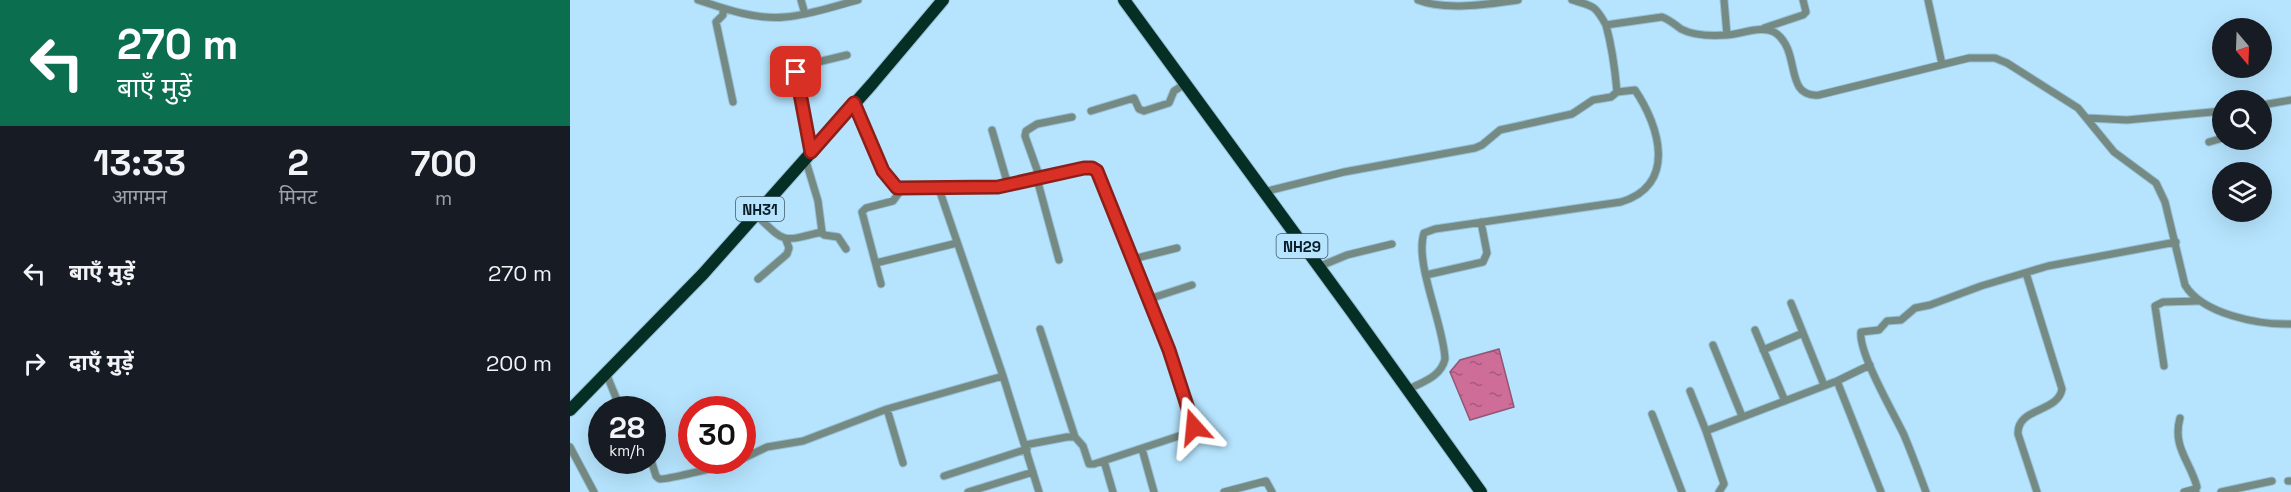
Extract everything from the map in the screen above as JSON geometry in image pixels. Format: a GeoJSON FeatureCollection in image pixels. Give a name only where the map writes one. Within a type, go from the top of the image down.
{"type":"FeatureCollection","features":[{"type":"Feature","properties":{"kind":"highway","name":"NH31"},"geometry":{"type":"LineString","coordinates":[[570,409],[703,274],[943,0]]}},
{"type":"Feature","properties":{"kind":"highway","name":"NH29"},"geometry":{"type":"LineString","coordinates":[[1124,0],[1481,492]]}},
{"type":"Feature","properties":{"kind":"street"},"geometry":{"type":"LineString","coordinates":[[698,0],[765,17],[805,14],[858,0]]}},
{"type":"Feature","properties":{"kind":"street"},"geometry":{"type":"LineString","coordinates":[[801,0],[805,14]]}},
{"type":"Feature","properties":{"kind":"street"},"geometry":{"type":"LineString","coordinates":[[1418,0],[1442,2],[1518,0]]}},
{"type":"Feature","properties":{"kind":"street"},"geometry":{"type":"LineString","coordinates":[[1572,0],[1592,5],[1597,9],[1606,25],[1613,54],[1617,92]]}},
{"type":"Feature","properties":{"kind":"street"},"geometry":{"type":"LineString","coordinates":[[1724,0],[1727,35]]}},
{"type":"Feature","properties":{"kind":"street"},"geometry":{"type":"LineString","coordinates":[[1606,25],[1662,17],[1686,31],[1727,35],[1761,29],[1803,15],[1806,12],[1803,0]]}},
{"type":"Feature","properties":{"kind":"street"},"geometry":{"type":"LineString","coordinates":[[1928,0],[1941,64]]}},
{"type":"Feature","properties":{"kind":"street"},"geometry":{"type":"LineString","coordinates":[[720,5],[723,16],[716,22],[733,102]]}},
{"type":"Feature","properties":{"kind":"street"},"geometry":{"type":"LineString","coordinates":[[1761,29],[1776,33],[1785,43],[1798,86],[1803,93],[1810,96],[1969,58],[1995,58],[2073,104],[2114,152],[2156,183],[2163,196],[2185,285],[2191,295],[2208,306],[2262,323],[2291,324]]}},
{"type":"Feature","properties":{"kind":"street"},"geometry":{"type":"LineString","coordinates":[[846,249],[838,237],[824,235],[822,232],[796,79],[797,67],[847,55]]}},
{"type":"Feature","properties":{"kind":"street"},"geometry":{"type":"LineString","coordinates":[[1090,111],[1134,98],[1139,109],[1144,111],[1169,103],[1174,92],[1185,84]]}},
{"type":"Feature","properties":{"kind":"street"},"geometry":{"type":"LineString","coordinates":[[1263,192],[1334,174],[1475,148],[1500,130],[1572,114],[1593,100],[1611,97],[1617,92],[1635,90],[1654,128],[1658,150],[1657,169],[1649,186],[1641,194],[1633,199],[1606,206],[1481,222],[1435,229],[1424,233],[1426,275],[1445,359],[1443,367],[1437,374],[1407,390]]}},
{"type":"Feature","properties":{"kind":"street"},"geometry":{"type":"LineString","coordinates":[[2272,103],[2291,100]]}},
{"type":"Feature","properties":{"kind":"street"},"geometry":{"type":"LineString","coordinates":[[854,103],[883,171],[893,186],[901,190],[1008,185],[1084,168],[1097,171],[1169,350],[1194,427],[1191,432],[1089,464],[1083,446],[1075,437],[1040,329]]}},
{"type":"Feature","properties":{"kind":"street"},"geometry":{"type":"LineString","coordinates":[[2087,118],[2127,120],[2212,112]]}},
{"type":"Feature","properties":{"kind":"street"},"geometry":{"type":"LineString","coordinates":[[1059,260],[1025,135],[1026,131],[1036,124],[1072,117]]}},
{"type":"Feature","properties":{"kind":"street"},"geometry":{"type":"LineString","coordinates":[[992,130],[1008,185]]}},
{"type":"Feature","properties":{"kind":"street"},"geometry":{"type":"LineString","coordinates":[[939,189],[1003,376],[1039,492]]}},
{"type":"Feature","properties":{"kind":"street"},"geometry":{"type":"LineString","coordinates":[[881,284],[862,212],[866,208],[893,201],[901,190]]}},
{"type":"Feature","properties":{"kind":"street"},"geometry":{"type":"LineString","coordinates":[[755,214],[779,237],[786,240],[822,232]]}},
{"type":"Feature","properties":{"kind":"street"},"geometry":{"type":"LineString","coordinates":[[1426,275],[1483,262],[1487,253],[1481,222]]}},
{"type":"Feature","properties":{"kind":"street"},"geometry":{"type":"LineString","coordinates":[[758,279],[787,254],[789,248],[786,240]]}},
{"type":"Feature","properties":{"kind":"street"},"geometry":{"type":"LineString","coordinates":[[1926,492],[1904,436],[1870,365],[1861,340],[1861,332],[1876,331],[1887,321],[1904,319],[1915,308],[2026,273],[2097,255],[2176,242]]}},
{"type":"Feature","properties":{"kind":"street"},"geometry":{"type":"LineString","coordinates":[[876,263],[957,243]]}},
{"type":"Feature","properties":{"kind":"street"},"geometry":{"type":"LineString","coordinates":[[1318,267],[1347,255],[1392,244]]}},
{"type":"Feature","properties":{"kind":"street"},"geometry":{"type":"LineString","coordinates":[[1133,259],[1177,248]]}},
{"type":"Feature","properties":{"kind":"street"},"geometry":{"type":"LineString","coordinates":[[2026,273],[2062,389],[2058,400],[2025,417],[2018,427],[2018,434],[2037,492]]}},
{"type":"Feature","properties":{"kind":"street"},"geometry":{"type":"LineString","coordinates":[[1149,299],[1192,285]]}},
{"type":"Feature","properties":{"kind":"street"},"geometry":{"type":"LineString","coordinates":[[2164,366],[2155,306],[2163,302],[2198,301]]}},
{"type":"Feature","properties":{"kind":"street"},"geometry":{"type":"LineString","coordinates":[[1791,303],[1824,385]]}},
{"type":"Feature","properties":{"kind":"street"},"geometry":{"type":"LineString","coordinates":[[1755,330],[1785,400]]}},
{"type":"Feature","properties":{"kind":"street"},"geometry":{"type":"LineString","coordinates":[[1763,350],[1803,333]]}},
{"type":"Feature","properties":{"kind":"street"},"geometry":{"type":"LineString","coordinates":[[1713,345],[1742,416]]}},
{"type":"Feature","properties":{"kind":"street"},"geometry":{"type":"LineString","coordinates":[[1706,431],[1837,381],[1870,365]]}},
{"type":"Feature","properties":{"kind":"street"},"geometry":{"type":"LineString","coordinates":[[606,373],[615,396]]}},
{"type":"Feature","properties":{"kind":"street"},"geometry":{"type":"LineString","coordinates":[[756,452],[767,447],[802,441],[887,409],[964,385],[1003,376]]}},
{"type":"Feature","properties":{"kind":"street"},"geometry":{"type":"LineString","coordinates":[[1837,381],[1881,492]]}},
{"type":"Feature","properties":{"kind":"street"},"geometry":{"type":"LineString","coordinates":[[1690,392],[1724,484],[1719,492]]}},
{"type":"Feature","properties":{"kind":"street"},"geometry":{"type":"LineString","coordinates":[[887,409],[903,463]]}},
{"type":"Feature","properties":{"kind":"street"},"geometry":{"type":"LineString","coordinates":[[1652,414],[1682,492]]}},
{"type":"Feature","properties":{"kind":"street"},"geometry":{"type":"LineString","coordinates":[[2180,418],[2177,435],[2197,486],[2195,490],[2184,492]]}},
{"type":"Feature","properties":{"kind":"street"},"geometry":{"type":"LineString","coordinates":[[944,476],[1026,447],[1075,437]]}},
{"type":"Feature","properties":{"kind":"street"},"geometry":{"type":"LineString","coordinates":[[570,447],[594,492]]}},
{"type":"Feature","properties":{"kind":"street"},"geometry":{"type":"LineString","coordinates":[[1142,449],[1154,492]]}},
{"type":"Feature","properties":{"kind":"street"},"geometry":{"type":"LineString","coordinates":[[1104,461],[1113,492]]}},
{"type":"Feature","properties":{"kind":"street"},"geometry":{"type":"LineString","coordinates":[[968,492],[1033,472]]}},
{"type":"Feature","properties":{"kind":"street"},"geometry":{"type":"LineString","coordinates":[[655,474],[656,477],[662,479],[681,474]]}},
{"type":"Feature","properties":{"kind":"street"},"geometry":{"type":"LineString","coordinates":[[1224,492],[1266,481],[1272,492]]}},
{"type":"Feature","properties":{"kind":"street"},"geometry":{"type":"LineString","coordinates":[[2221,492],[2272,481]]}},
{"type":"Feature","properties":{"kind":"water"},"geometry":{"type":"Polygon","coordinates":[[[1499,349],[1514,407],[1470,420],[1450,372],[1460,360],[1499,349]]]}},
{"type":"Feature","properties":{"kind":"route"},"geometry":{"type":"LineString","coordinates":[[796,72],[811,152],[854,103],[883,171],[893,186],[901,190],[998,187],[1084,168],[1097,171],[1169,350],[1194,427]]}}]}
